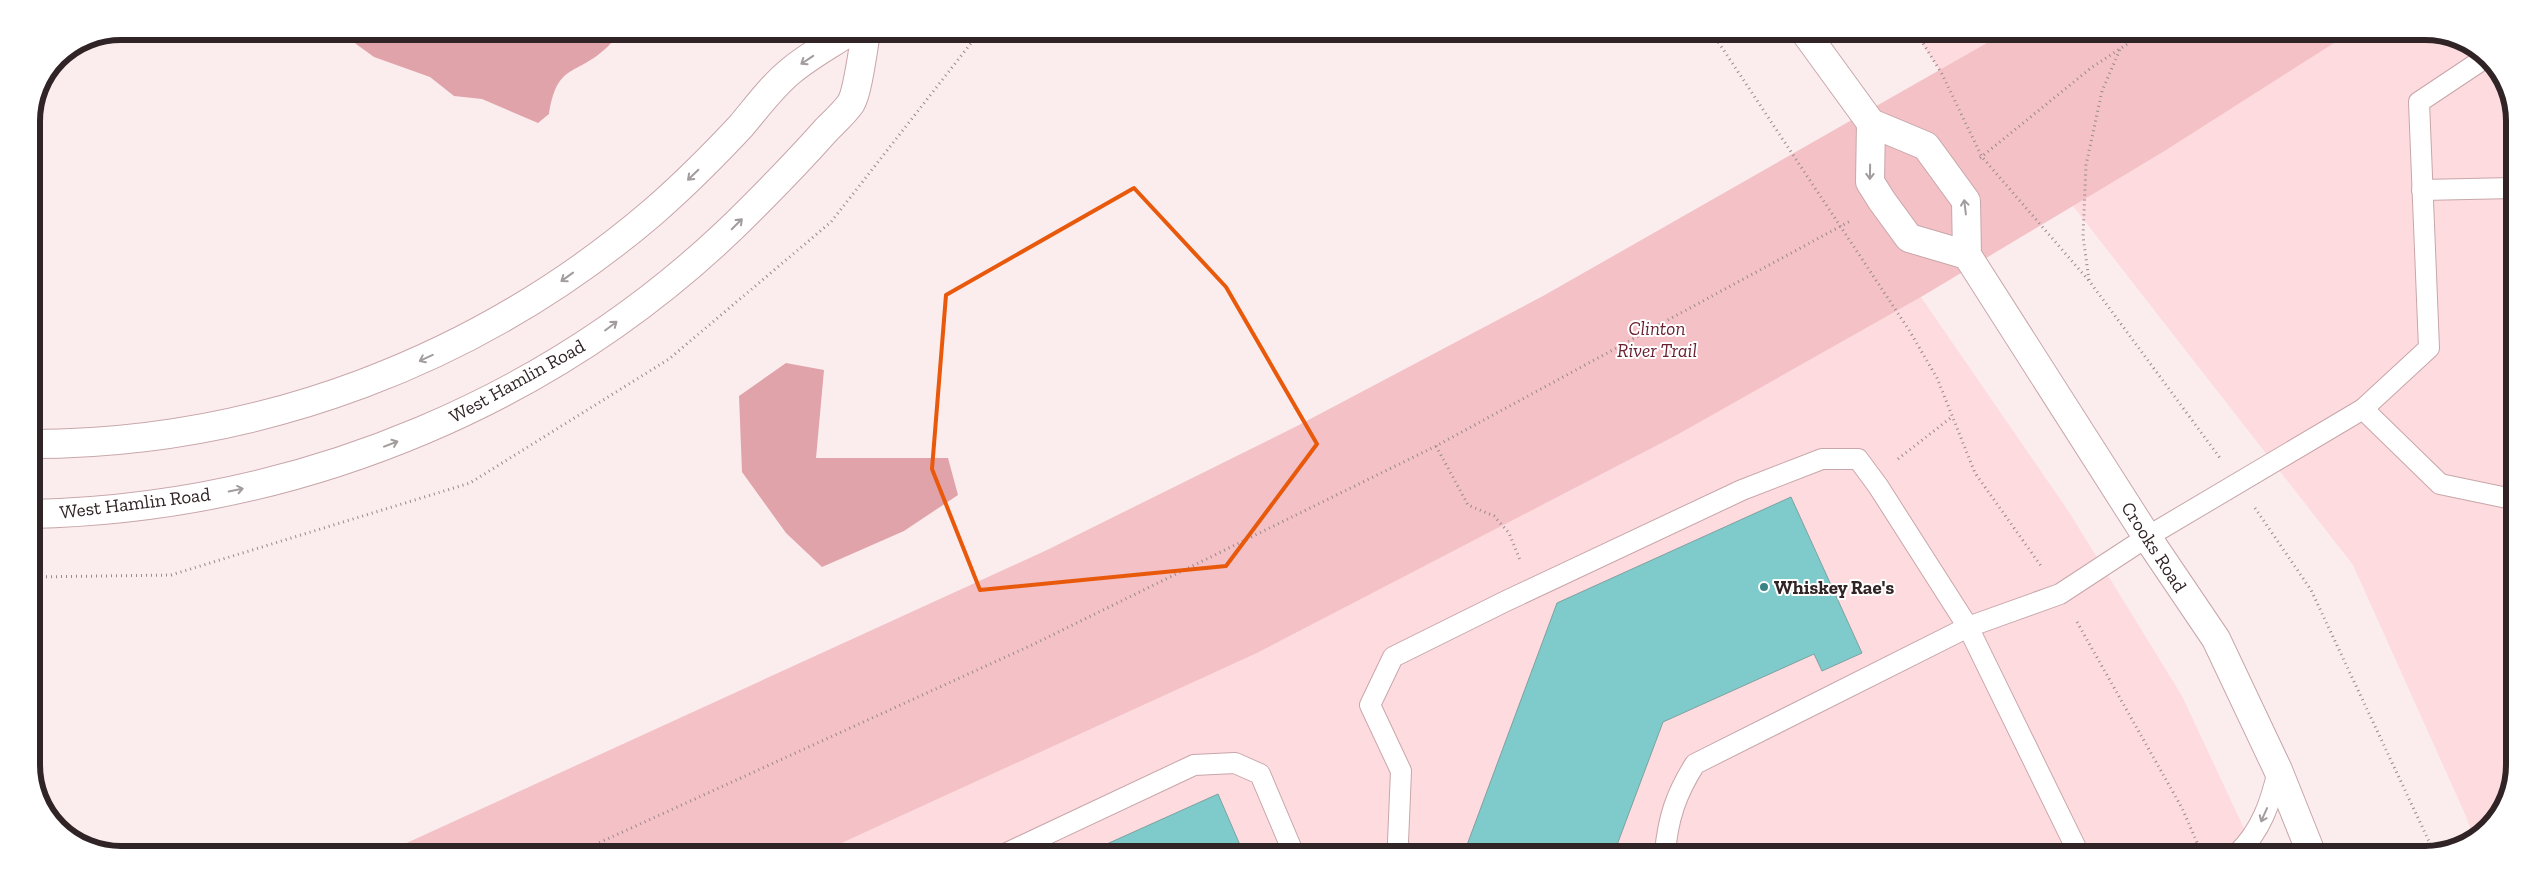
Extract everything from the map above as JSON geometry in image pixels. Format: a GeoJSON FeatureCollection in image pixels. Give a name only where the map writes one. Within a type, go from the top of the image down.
{"type":"FeatureCollection","features":[{"type":"Feature","properties":{"kind":"main road"},"geometry":{"type":"LineString","coordinates":[[40,444],[116,441],[226,424],[293,408],[406,367],[463,341],[561,282],[651,213],[692,177],[791,70],[836,40]]}},
{"type":"Feature","properties":{"kind":"main road","name":"West Hamlin Road"},"geometry":{"type":"LineString","coordinates":[[40,514],[77,513],[143,506],[205,497],[277,481],[344,462],[409,437],[479,406],[537,374],[602,333],[663,287],[728,233],[796,164],[852,102],[865,40]]}},
{"type":"Feature","properties":{"kind":"main road"},"geometry":{"type":"LineString","coordinates":[[1811,40],[1871,123],[1926,146],[1966,201],[1967,255],[1909,238],[1887,208],[1870,182],[1871,123]]}},
{"type":"Feature","properties":{"kind":"main road","name":"Crooks Road"},"geometry":{"type":"LineString","coordinates":[[1967,255],[2147,537],[2216,639],[2278,770],[2309,846]]}},
{"type":"Feature","properties":{"kind":"lane"},"geometry":{"type":"LineString","coordinates":[[1665,846],[1667,824],[1680,788],[1695,764],[1968,627],[2060,594],[2147,537],[2363,409],[2429,348],[2419,102],[2479,61]]}},
{"type":"Feature","properties":{"kind":"lane"},"geometry":{"type":"LineString","coordinates":[[2422,190],[2506,188]]}},
{"type":"Feature","properties":{"kind":"lane"},"geometry":{"type":"LineString","coordinates":[[2363,409],[2440,484],[2506,498]]}},
{"type":"Feature","properties":{"kind":"lane"},"geometry":{"type":"LineString","coordinates":[[1399,846],[1401,771],[1370,705],[1393,657],[1533,588],[1742,490],[1822,458],[1858,459],[1878,486],[1968,627],[2075,846]]}},
{"type":"Feature","properties":{"kind":"lane"},"geometry":{"type":"LineString","coordinates":[[1022,846],[1194,765],[1235,762],[1260,774],[1290,846]]}},
{"type":"Feature","properties":{"kind":"lane"},"geometry":{"type":"LineString","coordinates":[[2243,846],[2263,820],[2273,792],[2278,770]]}},
{"type":"Feature","properties":{"kind":"path"},"geometry":{"type":"LineString","coordinates":[[1717,40],[1938,378],[1975,473],[2060,594],[2182,808],[2199,846]]}},
{"type":"Feature","properties":{"kind":"path"},"geometry":{"type":"LineString","coordinates":[[1921,40],[1942,74],[1982,156],[2090,282],[2238,483],[2311,590],[2431,845]]}},
{"type":"Feature","properties":{"kind":"path"},"geometry":{"type":"LineString","coordinates":[[1976,162],[2091,68],[2133,40]]}},
{"type":"Feature","properties":{"kind":"path"},"geometry":{"type":"LineString","coordinates":[[2090,282],[2083,236],[2086,165],[2102,91],[2121,47]]}},
{"type":"Feature","properties":{"kind":"path"},"geometry":{"type":"LineString","coordinates":[[592,846],[1034,644],[1436,446],[1858,217]]}},
{"type":"Feature","properties":{"kind":"path"},"geometry":{"type":"LineString","coordinates":[[1436,446],[1468,505],[1494,516],[1509,533],[1533,588]]}},
{"type":"Feature","properties":{"kind":"highlighted area"},"geometry":{"type":"Polygon","coordinates":[[[1134,188],[1226,287],[1317,444],[1226,566],[980,590],[932,469],[946,295],[1134,188]]]}},
{"type":"Feature","properties":{"kind":"shaded area"},"geometry":{"type":"Polygon","coordinates":[[[353,40],[613,40],[604,50],[568,73],[562,79],[552,98],[549,114],[538,123],[482,99],[454,96],[430,77],[374,57],[353,40]]]}},
{"type":"Feature","properties":{"kind":"shaded area"},"geometry":{"type":"Polygon","coordinates":[[[1919,40],[1995,40],[1942,74],[1919,40]]]}},
{"type":"Feature","properties":{"kind":"shaded area"},"geometry":{"type":"Polygon","coordinates":[[[2338,40],[2425,40],[2451,44],[2474,57],[2495,80],[2500,90],[2506,115],[2506,765],[2502,791],[2498,801],[2482,822],[2471,831],[2353,565],[2073,206],[2338,40]]]}},
{"type":"Feature","properties":{"kind":"shaded area"},"geometry":{"type":"Polygon","coordinates":[[[1921,297],[2069,512],[2182,696],[2252,846],[835,846],[1257,653],[1675,436],[1921,297]]]}},
{"type":"Feature","properties":{"kind":"shaded area"},"geometry":{"type":"Polygon","coordinates":[[[786,363],[824,370],[816,458],[948,458],[958,495],[904,531],[822,567],[786,533],[742,472],[739,396],[786,363]]]}},
{"type":"Feature","properties":{"kind":"green space","name":"Clinton River Trail"},"geometry":{"type":"Polygon","coordinates":[[[1992,40],[2339,40],[2166,150],[1921,297],[1675,436],[1257,653],[835,846],[400,846],[1047,550],[1297,426],[1543,296],[1992,40]]]}},
{"type":"Feature","properties":{"kind":"building"},"geometry":{"type":"Polygon","coordinates":[[[1791,497],[1862,653],[1822,671],[1814,654],[1663,722],[1617,846],[1467,846],[1557,603],[1791,497]]]}},
{"type":"Feature","properties":{"kind":"building"},"geometry":{"type":"Polygon","coordinates":[[[1218,794],[1240,846],[1102,846],[1218,794]]]}},
{"type":"Feature","properties":{"kind":"place","name":"Whiskey Rae's"},"geometry":{"type":"Point","coordinates":[1764,587]}}]}
